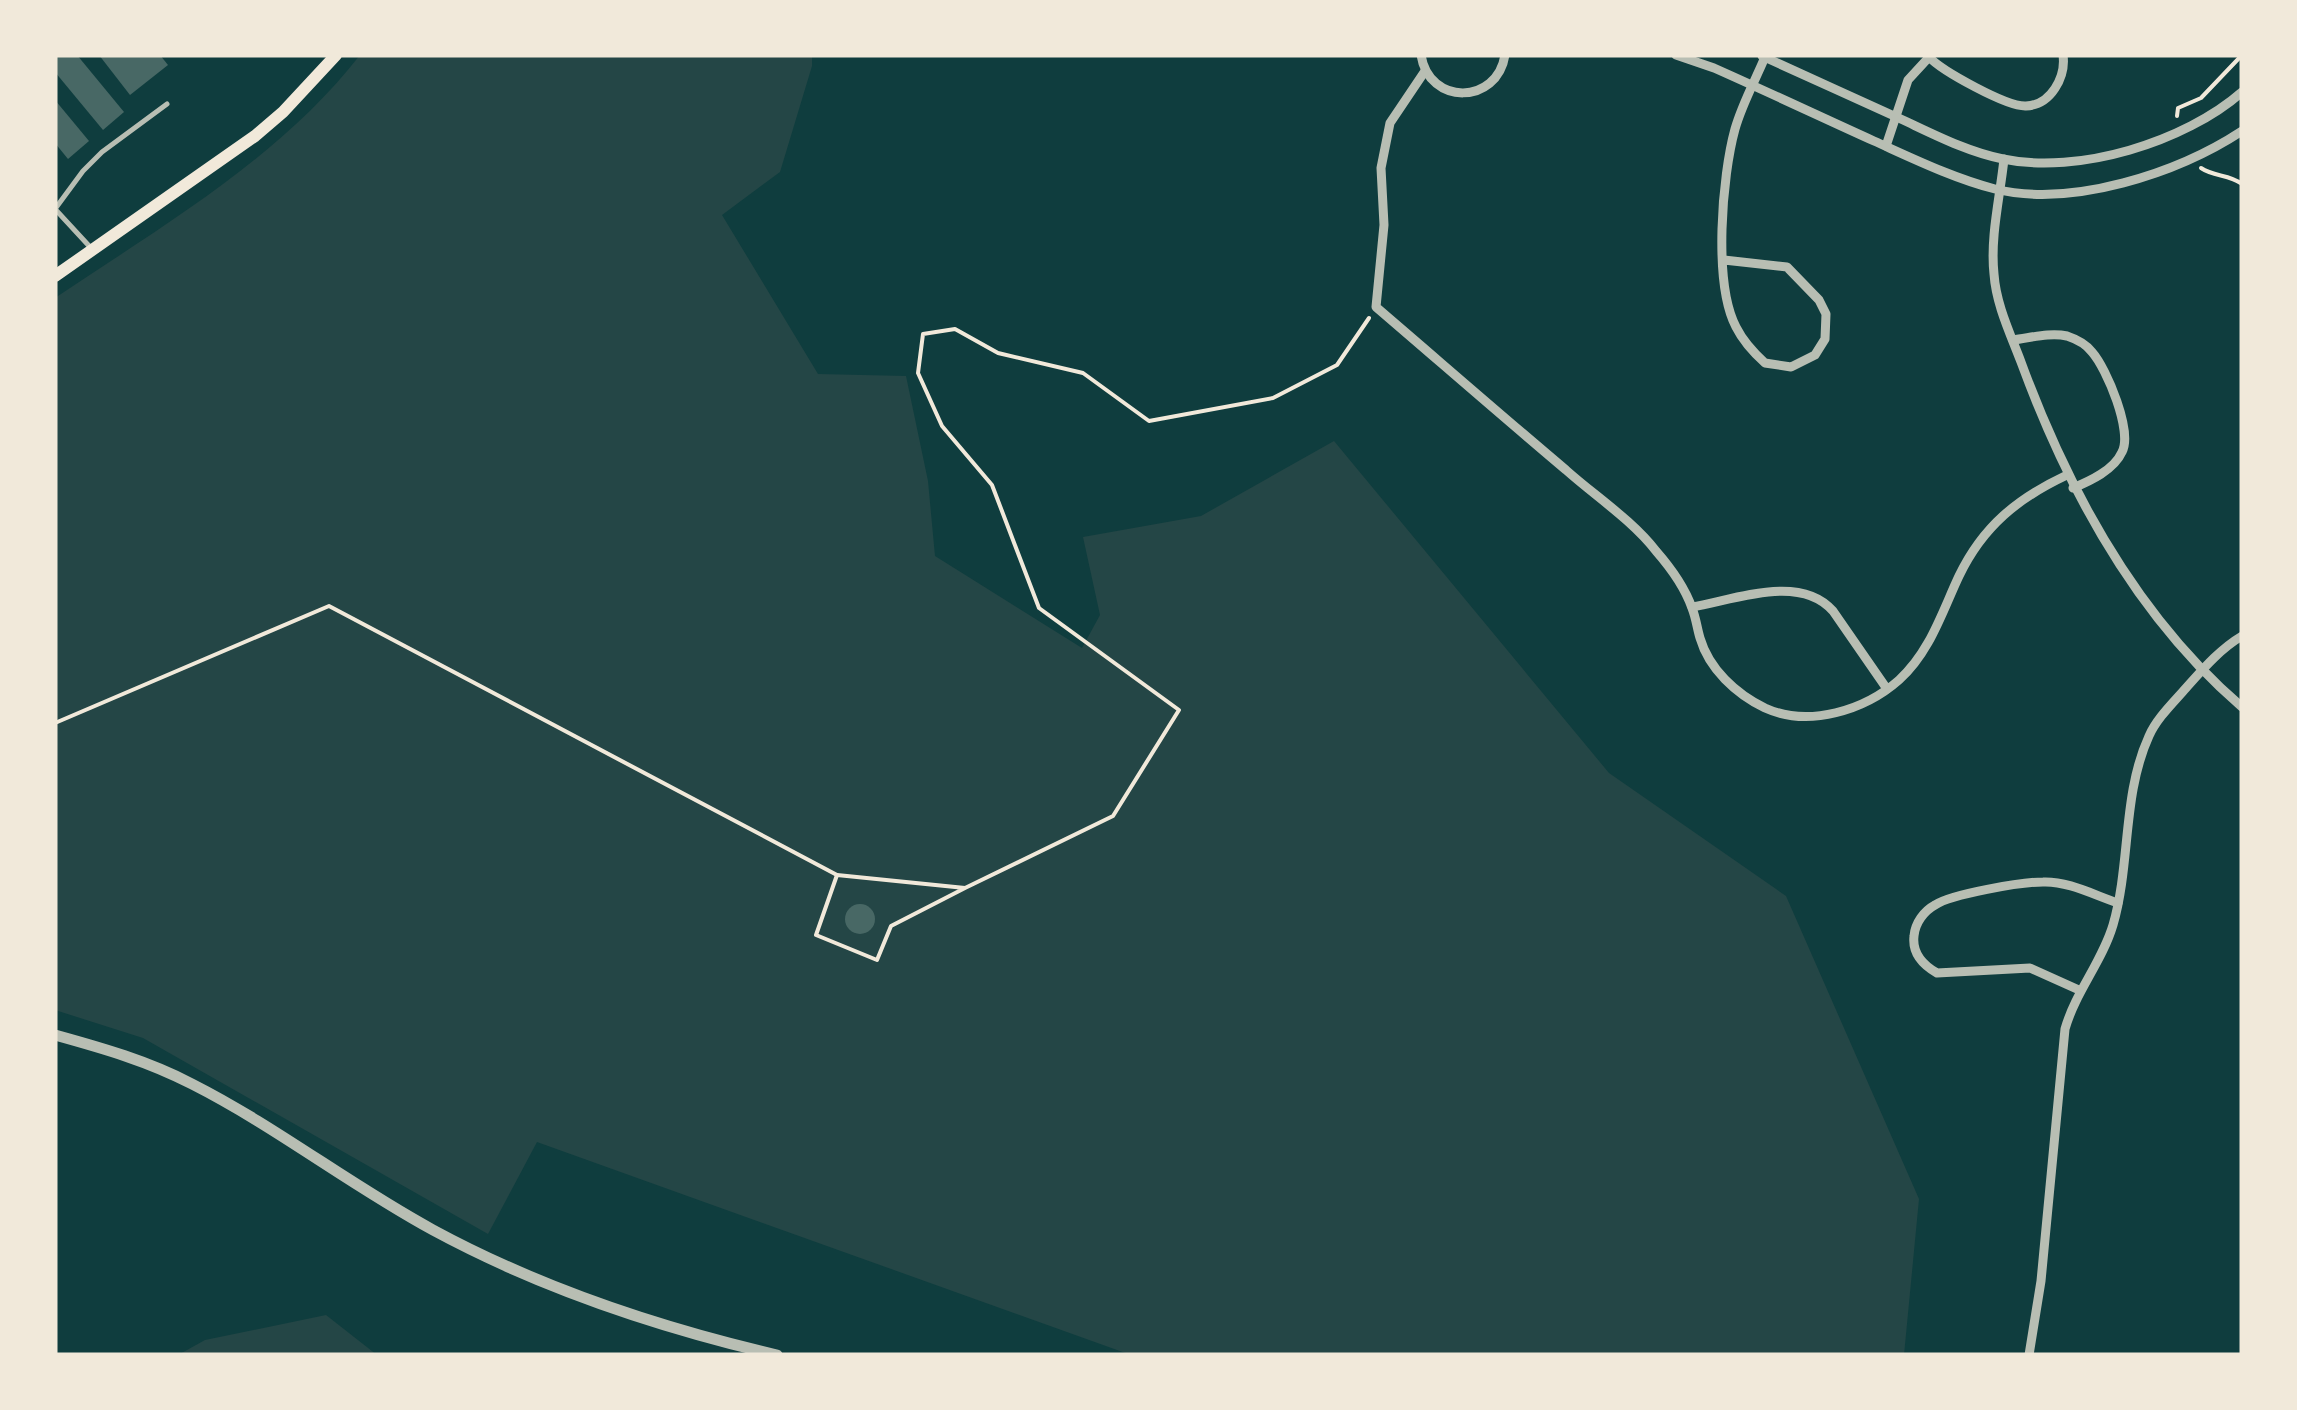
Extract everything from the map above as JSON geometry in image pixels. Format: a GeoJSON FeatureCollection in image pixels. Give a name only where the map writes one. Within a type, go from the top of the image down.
{"type":"FeatureCollection","features":[{"type":"Feature","properties":{"kind":"main road"},"geometry":{"type":"LineString","coordinates":[[55,276],[255,136],[336,55]]}},
{"type":"Feature","properties":{"kind":"street"},"geometry":{"type":"LineString","coordinates":[[1421,55],[1425,71],[1443,90],[1468,94],[1494,81],[1505,55]]}},
{"type":"Feature","properties":{"kind":"street"},"geometry":{"type":"LineString","coordinates":[[1676,55],[1942,172],[2001,190],[2048,192],[2138,180],[2195,159],[2242,131]]}},
{"type":"Feature","properties":{"kind":"street"},"geometry":{"type":"LineString","coordinates":[[1886,146],[1908,80],[1930,56],[1946,72],[2022,106],[2038,102],[2052,92],[2064,72],[2063,55]]}},
{"type":"Feature","properties":{"kind":"street"},"geometry":{"type":"LineString","coordinates":[[1724,260],[1778,264],[1798,275],[1826,314],[1825,339],[1815,355],[1798,365],[1772,366],[1756,355],[1731,315],[1724,260],[1723,190],[1736,124],[1762,56],[1954,144],[2004,160],[2047,162],[2130,150],[2192,126],[2242,92]]}},
{"type":"Feature","properties":{"kind":"street"},"geometry":{"type":"LineString","coordinates":[[1425,71],[1390,122],[1381,168],[1384,225],[1376,306],[1652,545],[1692,608],[1710,661],[1732,687],[1765,708],[1782,714],[1836,713],[1855,708],[1886,689],[1913,664],[1932,637],[1979,540],[2017,502],[2067,475]]}},
{"type":"Feature","properties":{"kind":"street"},"geometry":{"type":"LineString","coordinates":[[2004,160],[1994,276],[2046,431],[2106,545],[2159,616],[2242,707]]}},
{"type":"Feature","properties":{"kind":"street"},"geometry":{"type":"LineString","coordinates":[[2013,340],[2064,335],[2086,346],[2099,361],[2124,421],[2126,438],[2120,456],[2096,477],[2073,488]]}},
{"type":"Feature","properties":{"kind":"street"},"geometry":{"type":"LineString","coordinates":[[1692,608],[1785,592],[1819,599],[1833,611],[1886,689]]}},
{"type":"Feature","properties":{"kind":"street"},"geometry":{"type":"LineString","coordinates":[[2029,1355],[2041,1281],[2068,1018],[2079,990],[2104,948],[2118,903],[2136,774],[2155,724],[2204,668],[2242,636]]}},
{"type":"Feature","properties":{"kind":"street"},"geometry":{"type":"LineString","coordinates":[[2079,990],[2030,968],[1938,974],[1916,952],[1914,931],[1923,915],[1938,902],[2029,883],[2063,884],[2118,903]]}},
{"type":"Feature","properties":{"kind":"street"},"geometry":{"type":"LineString","coordinates":[[55,1035],[117,1053],[193,1084],[434,1230],[530,1276],[618,1312],[777,1355]]}},
{"type":"Feature","properties":{"kind":"lane"},"geometry":{"type":"LineString","coordinates":[[92,250],[55,209],[82,170],[166,104]]}},
{"type":"Feature","properties":{"kind":"path"},"geometry":{"type":"LineString","coordinates":[[837,874],[816,935],[877,960],[891,926],[1113,816],[1179,710],[1039,608],[992,485],[942,426],[918,372],[923,334],[956,329],[998,353],[1083,373],[1148,421],[1272,398],[1337,365],[1376,306]]}},
{"type":"Feature","properties":{"kind":"path"},"geometry":{"type":"LineString","coordinates":[[55,723],[330,606],[837,874],[965,888]]}},
{"type":"Feature","properties":{"kind":"shaded area"},"geometry":{"type":"Polygon","coordinates":[[[360,55],[812,55],[780,172],[722,215],[818,374],[906,376],[928,481],[935,556],[1082,648],[1100,615],[1083,537],[1201,516],[1334,441],[1609,773],[1786,896],[1919,1199],[1904,1355],[1131,1355],[537,1142],[488,1234],[143,1038],[55,1010],[55,298],[257,158],[328,92],[360,55]]]}},
{"type":"Feature","properties":{"kind":"shaded area"},"geometry":{"type":"Polygon","coordinates":[[[326,1315],[377,1355],[178,1355],[205,1340],[326,1315]]]}},
{"type":"Feature","properties":{"kind":"building"},"geometry":{"type":"Polygon","coordinates":[[[59,55],[77,55],[124,112],[103,130],[55,72],[59,55]]]}},
{"type":"Feature","properties":{"kind":"building"},"geometry":{"type":"Polygon","coordinates":[[[99,55],[160,55],[168,65],[130,95],[99,55]]]}},
{"type":"Feature","properties":{"kind":"building"},"geometry":{"type":"Polygon","coordinates":[[[55,100],[89,141],[68,159],[55,143],[55,100]]]}},
{"type":"Feature","properties":{"kind":"building"},"geometry":{"type":"Polygon","coordinates":[[[860,904],[871,908],[875,919],[871,930],[860,934],[849,930],[845,919],[849,908],[860,904]]]}}]}
